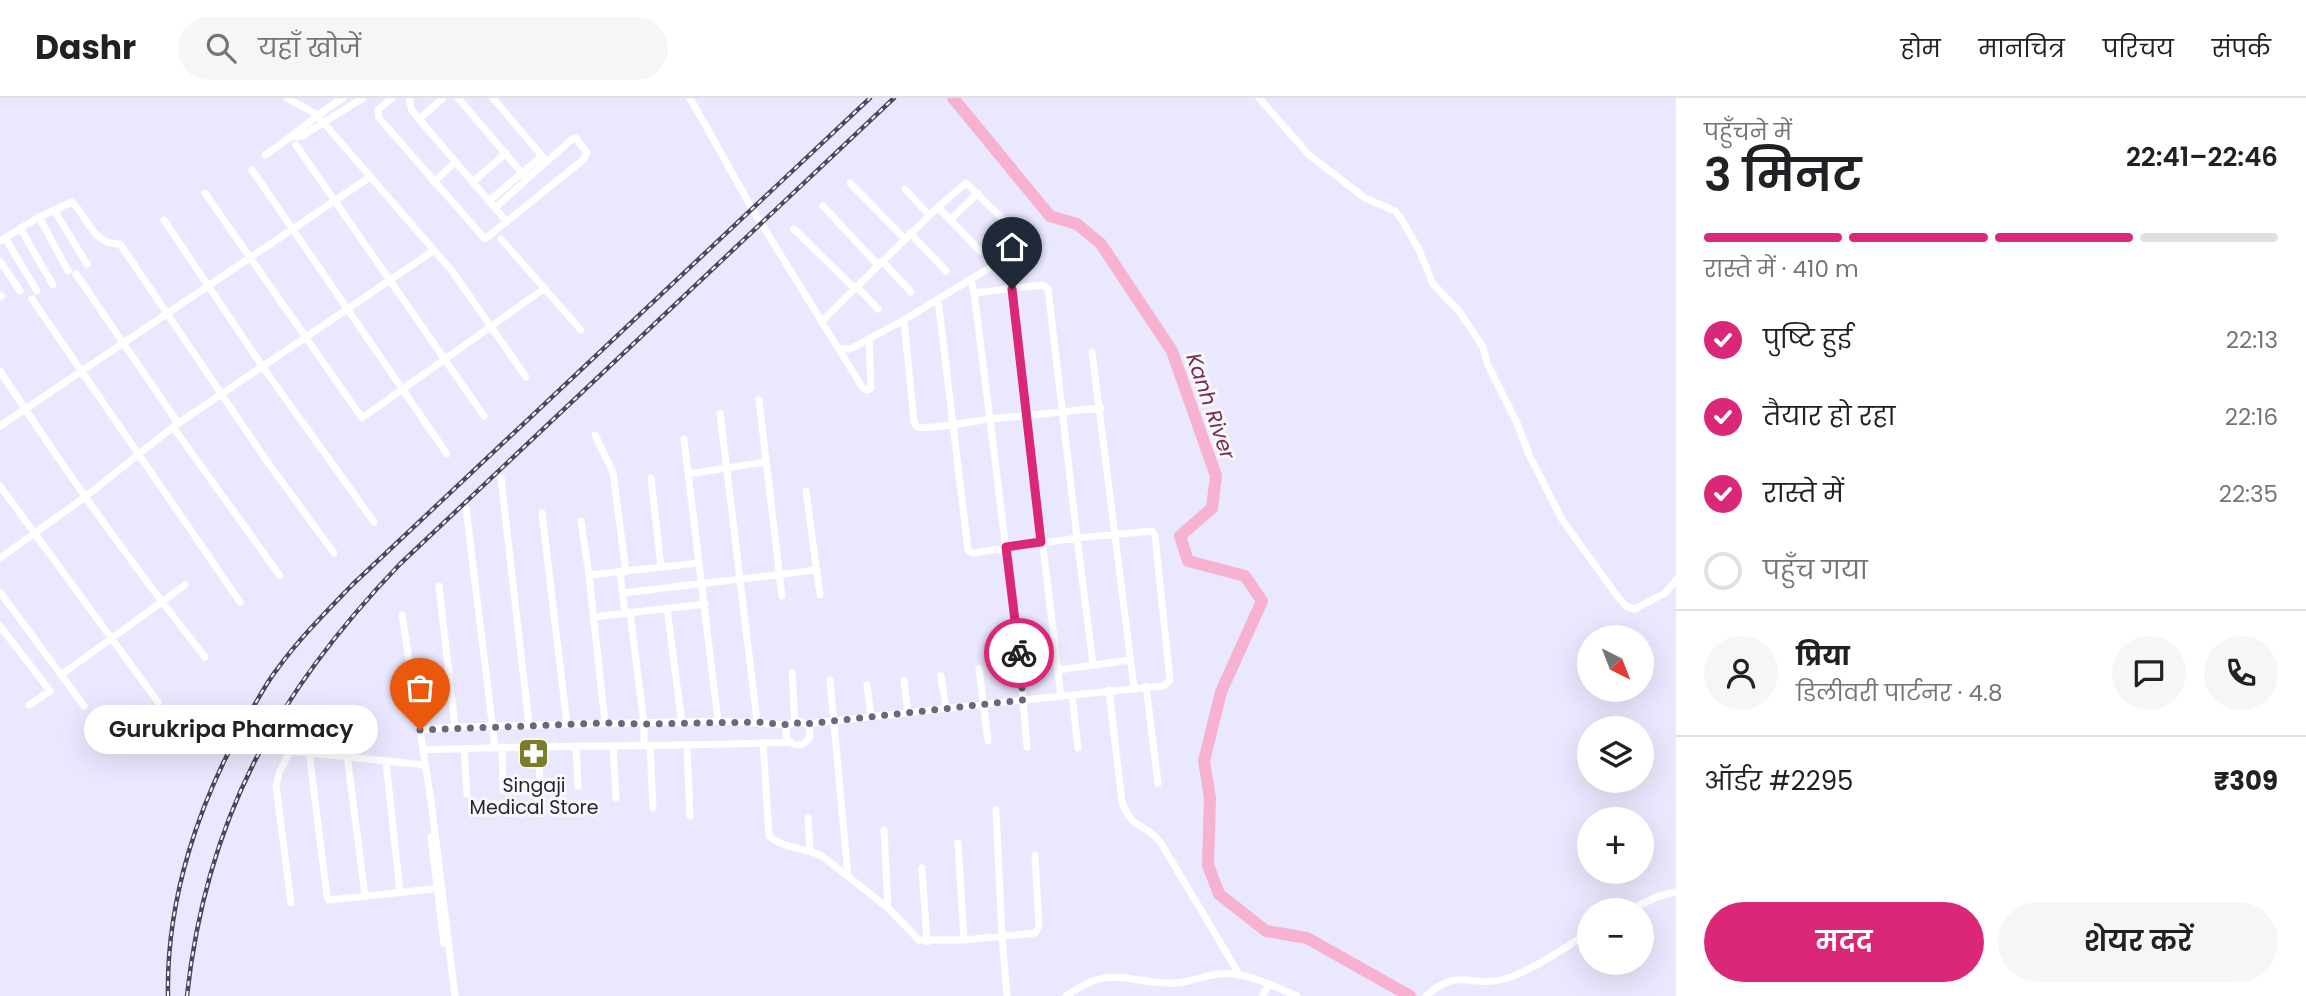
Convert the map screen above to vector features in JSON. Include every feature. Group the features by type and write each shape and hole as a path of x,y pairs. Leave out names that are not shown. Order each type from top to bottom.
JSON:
{"street":[{"path":"286,98 316,114 452,271 526,377"},
{"path":"293,137 297,129 316,114 343,98"},
{"path":"265,155 293,137 302,136 363,98"},
{"path":"392,98 378,110 379,118 482,237 489,238 583,160 587,153 576,138 573,139 544,159 492,204"},
{"path":"409,98 409,105 419,119 507,222"},
{"path":"419,119 443,98"},
{"path":"459,98 525,176"},
{"path":"493,98 544,159"},
{"path":"690,98 753,210 862,387 867,390 871,388 869,339"},
{"path":"1259,98 1309,155 1365,198 1395,211 1402,220 1419,250 1433,284 1459,311 1483,347 1487,363 1518,425 1529,455 1563,521 1618,597 1627,607 1635,609 1665,593 1676,580"},
{"path":"296,145 484,416"},
{"path":"473,182 506,153"},
{"path":"434,182 456,162"},
{"path":"252,170 447,454"},
{"path":"0,426 370,177"},
{"path":"850,183 946,271"},
{"path":"821,322 965,183 1014,230"},
{"path":"905,190 929,215"},
{"path":"205,193 362,418 545,288"},
{"path":"950,220 978,193"},
{"path":"37,291 3,240 39,217 72,202 99,239 108,244 120,244 221,394 334,553"},
{"path":"822,206 911,292"},
{"path":"938,207 980,251"},
{"path":"54,210 87,264"},
{"path":"39,217 72,273 123,343 280,576"},
{"path":"164,220 262,366 374,522"},
{"path":"20,228 53,285"},
{"path":"794,229 878,309"},
{"path":"501,239 581,330"},
{"path":"0,558 85,497 176,425 433,251"},
{"path":"838,348 850,349 869,339 1013,254"},
{"path":"0,261 20,291"},
{"path":"971,279 1006,547 1027,747"},
{"path":"974,293 1042,285 1048,288 1093,664"},
{"path":"1012,289 1061,696"},
{"path":"32,299 240,603"},
{"path":"420,730 718,721 806,724 1133,687 1163,686 1170,680 1170,676 1154,533 1149,530 1115,533 973,553 966,547 938,299"},
{"path":"904,320 914,422 917,426 922,428 1101,408"},
{"path":"1093,352 1133,687"},
{"path":"0,371 85,497 161,602 205,657"},
{"path":"759,400 782,596"},
{"path":"720,413 757,722"},
{"path":"596,435 613,472 623,593 647,745 653,808"},
{"path":"684,439 718,721"},
{"path":"688,474 766,462"},
{"path":"501,478 529,726"},
{"path":"652,478 661,567"},
{"path":"0,486 159,702"},
{"path":"806,491 820,595"},
{"path":"466,508 503,790"},
{"path":"542,513 567,724"},
{"path":"581,522 605,723"},
{"path":"589,575 699,563"},
{"path":"623,593 817,570"},
{"path":"61,675 185,585"},
{"path":"439,586 455,727"},
{"path":"0,592 84,706"},
{"path":"594,617 705,604"},
{"path":"667,608 682,724"},
{"path":"402,615 431,801 453,996"},
{"path":"0,626 50,691 29,705"},
{"path":"0,644 10,638"},
{"path":"1058,670 1130,660"},
{"path":"979,669 989,741"},
{"path":"791,742 787,734 793,723 792,672"},
{"path":"941,676 946,709"},
{"path":"830,680 848,876"},
{"path":"904,681 908,713"},
{"path":"867,685 871,717"},
{"path":"1146,686 1158,783"},
{"path":"1109,690 1122,802 1126,814 1130,820 1154,834 1161,843 1239,974"},
{"path":"1072,695 1078,748"},
{"path":"423,750 791,742 798,745 806,742 810,731 806,724"},
{"path":"762,743 769,836 780,842 810,850 848,876 888,908 922,942 1035,933 1039,927 1035,855"},
{"path":"274,745 290,751 425,765"},
{"path":"538,746 540,787"},
{"path":"576,746 578,786"},
{"path":"614,746 616,798"},
{"path":"687,746 690,816"},
{"path":"464,749 467,794"},
{"path":"290,751 276,786 291,903"},
{"path":"309,751 327,897 333,901 439,888"},
{"path":"347,755 365,896"},
{"path":"386,762 400,892"},
{"path":"996,810 1007,996"},
{"path":"808,818 810,850"},
{"path":"884,830 888,908"},
{"path":"958,844 964,940"},
{"path":"922,868 927,942"},
{"path":"1654,898 1676,892"},
{"path":"1426,996 1449,980 1496,981 1511,977 1577,940"},
{"path":"1066,996 1089,981 1111,976 1166,984 1222,973 1239,974 1297,996"},
{"path":"1262,996 1269,985"},
{"path":"1077,989 1083,996"}],"waterway":[{"name":"Kanh River","path":"953,98 1050,216 1077,224 1101,244 1172,351 1216,476 1212,508 1180,536 1188,561 1245,576 1262,601 1221,692 1204,761 1210,798 1208,865 1219,894 1266,931 1307,938 1410,996"}],"railway":[{"path":"168,996 169,960 179,887 200,817 230,750 266,686 286,657 352,585 870,98"},
{"path":"187,996 197,932 211,871 231,815 255,761 284,710 318,660 400,564 894,98"}],"way so far":[{"path":"420,730 718,721 790,725 795,722 834,722 1023,700 1019,653"}],"place":[{"name":"Gurukripa Pharmacy","path":"420,730"},
{"name":"Singaji Medical Store","path":"534,754"}],"route":[{"path":"1012,289 1041,542 1006,547 1019,653"}]}
